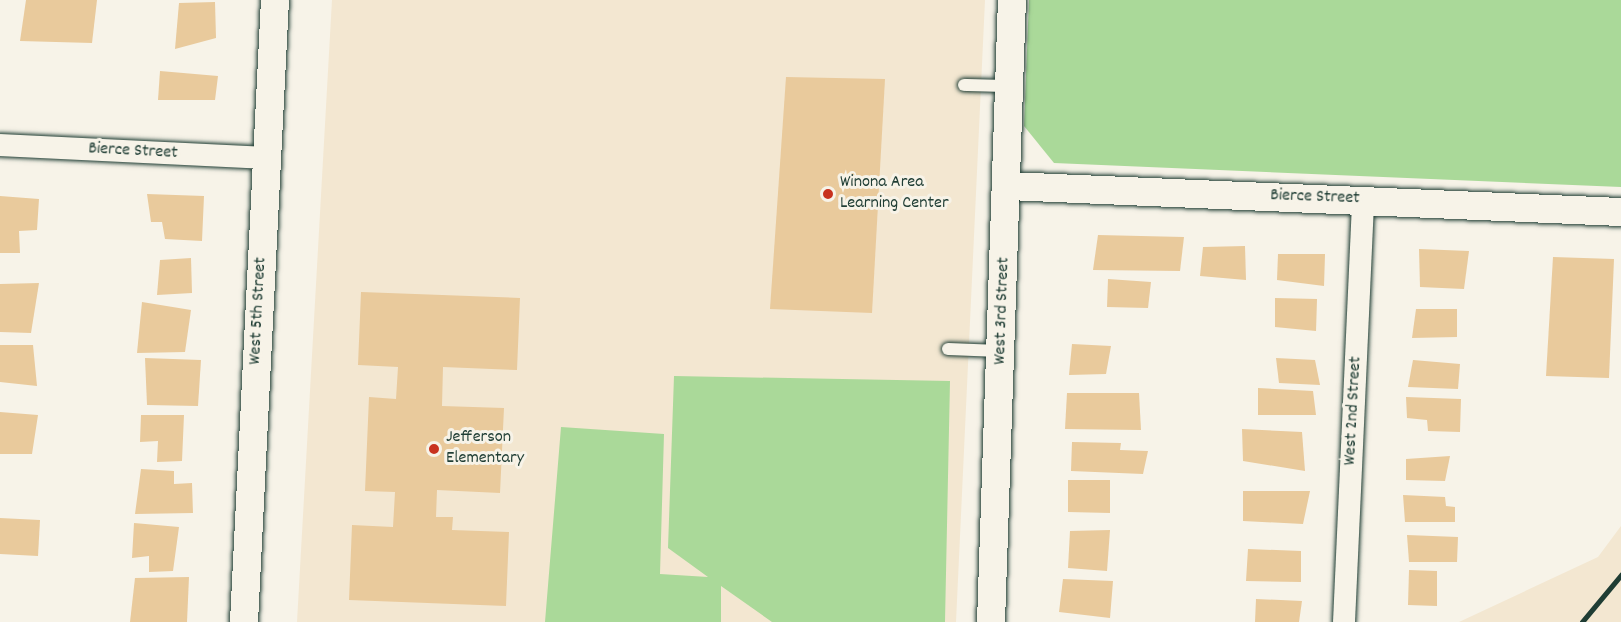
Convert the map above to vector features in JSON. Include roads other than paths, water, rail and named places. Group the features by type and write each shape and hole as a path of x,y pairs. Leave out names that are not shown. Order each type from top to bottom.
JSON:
{"street":[{"name":"West 5th Street","path":"244,622 275,0"},
{"name":"West 3rd Street","path":"991,622 1008,186 1012,0"},
{"name":"Bierce Street","path":"0,145 267,158"},
{"name":"Bierce Street","path":"1008,186 1621,212"},
{"name":"West 2nd Street","path":"1344,622 1363,200"}],"lane":[{"path":"964,85 1010,86"},
{"path":"948,349 1001,351"}],"railway":[{"path":"1582,622 1621,575"}],"place":[{"name":"Winona Area Learning Center","path":"828,194"},
{"name":"Jefferson Elementary","path":"434,449"}]}
